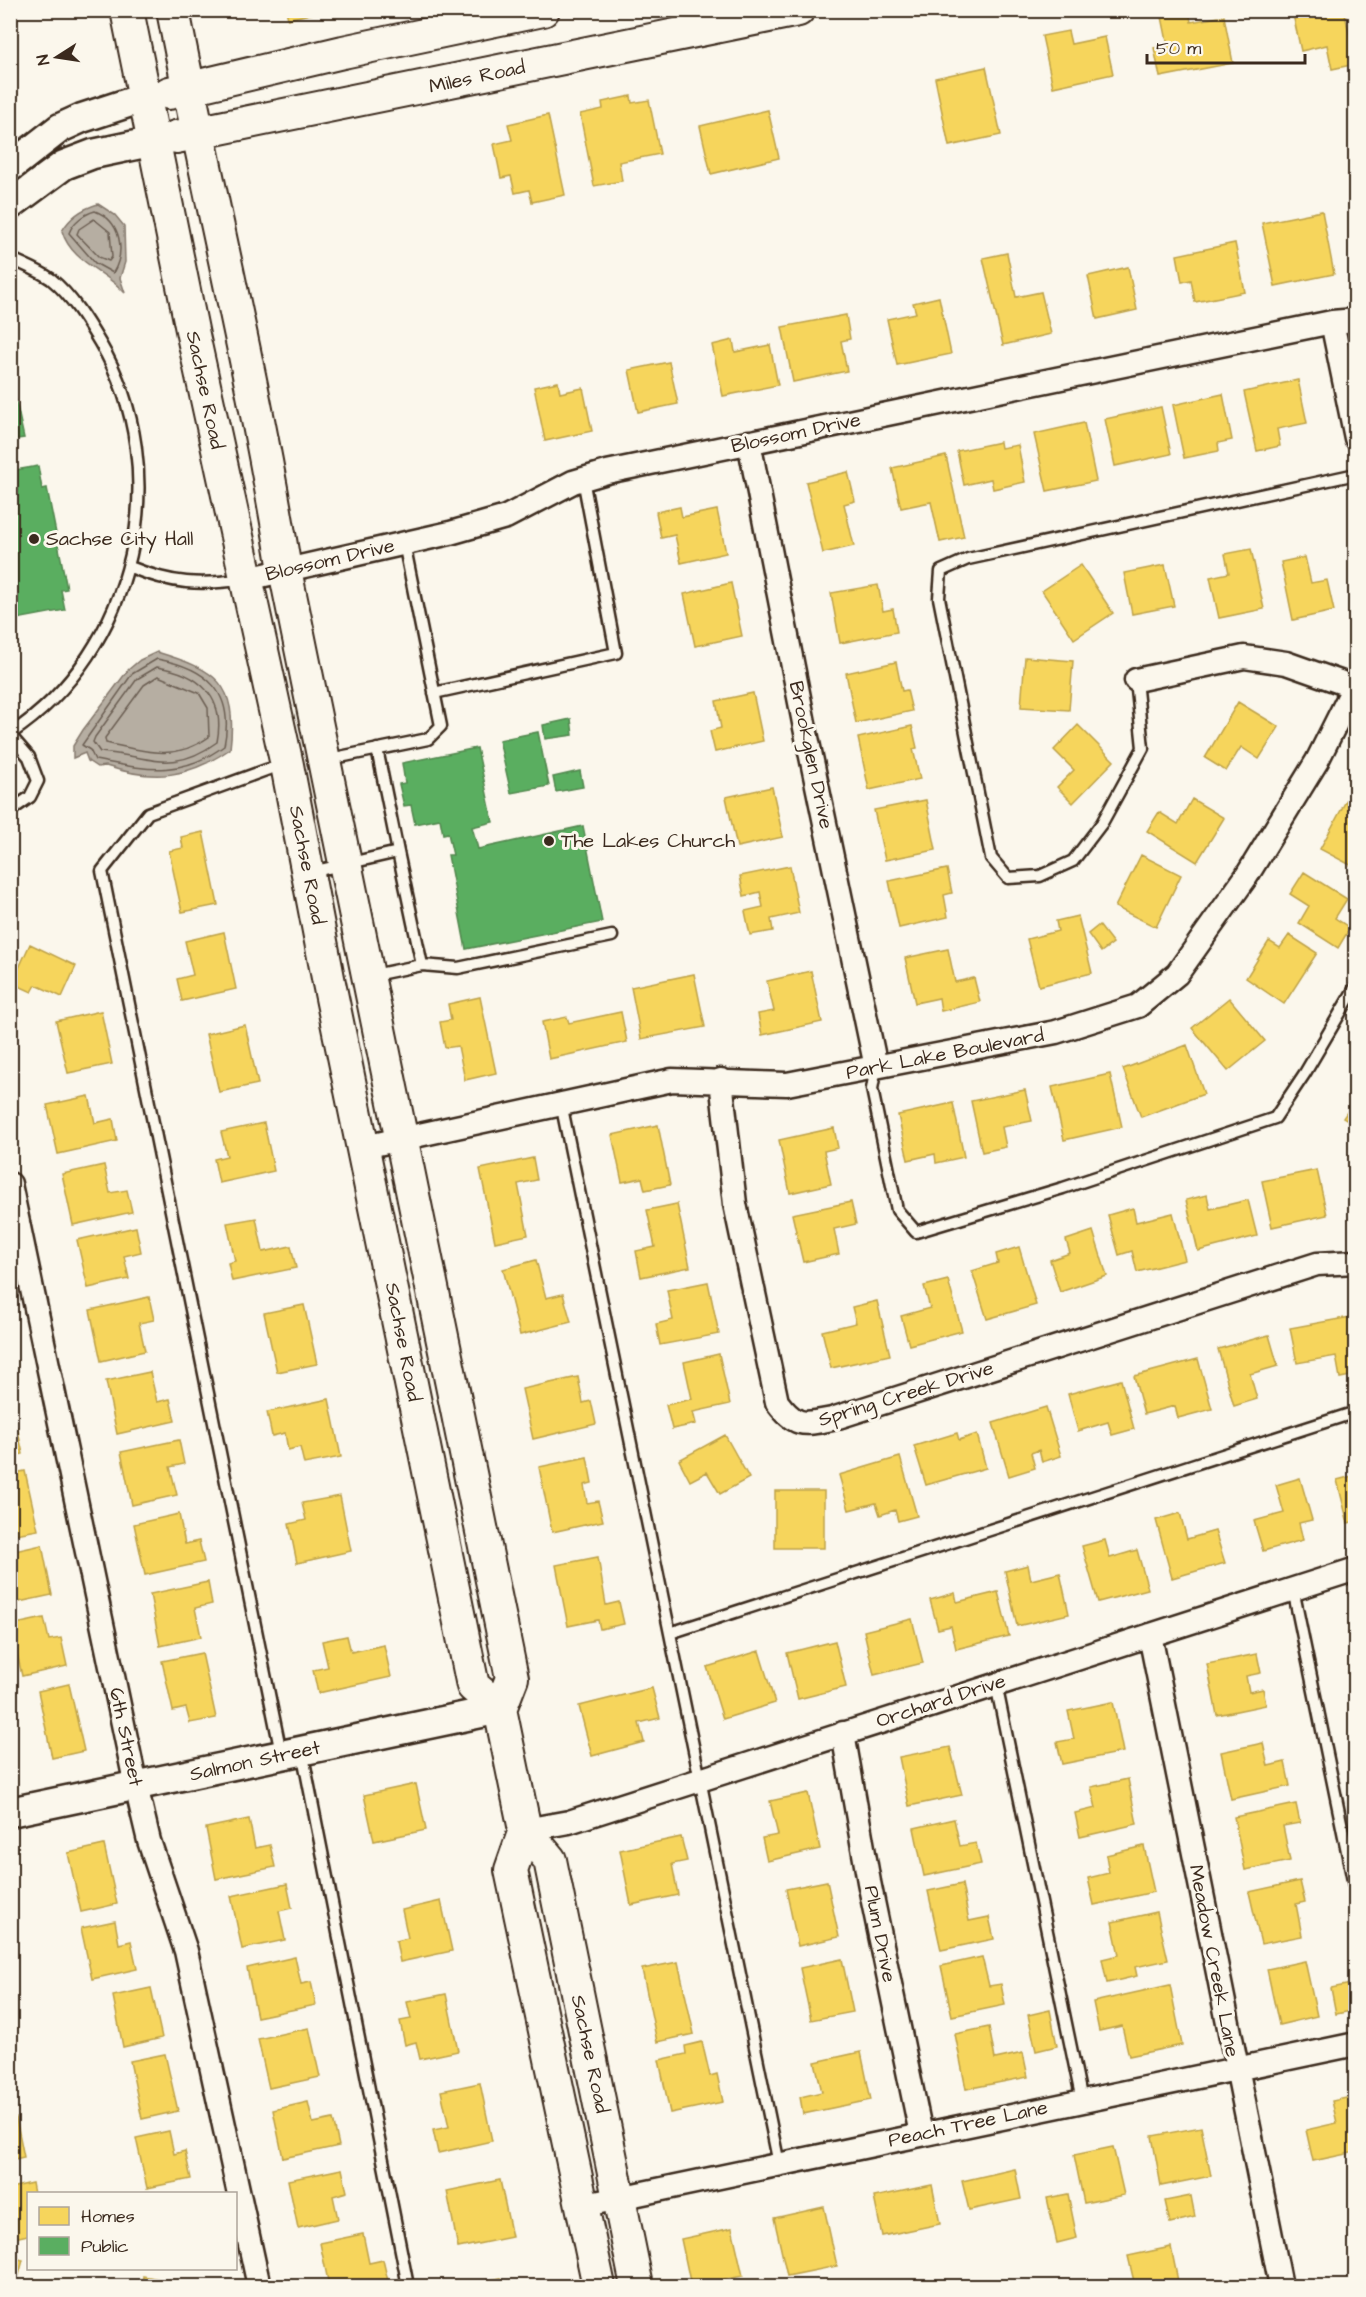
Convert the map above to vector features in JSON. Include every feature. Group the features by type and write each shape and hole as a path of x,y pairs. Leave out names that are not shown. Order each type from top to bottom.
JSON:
{"main road":[{"name":"Sachse Road","path":"127,10 193,335 287,765 473,1686 500,1709"},
{"name":"Sachse Road","path":"173,10 196,134 268,467 285,570 512,1678 500,1709 525,1830 550,1860 637,2286"},
{"path":"146,97 543,10"},
{"name":"Miles Road","path":"155,141 798,10"},
{"name":"Sachse Road","path":"525,1830 511,1870 598,2286"}],"street":[{"path":"10,167 60,128 82,118 146,97"},
{"path":"10,205 64,165 93,154 155,141"},
{"name":"Blossom Drive","path":"247,579 506,517 583,479 749,442 1332,322 1356,320"},
{"path":"1332,322 1356,438"},
{"name":"Brookglen Drive","path":"749,442 804,723 876,1067"},
{"path":"1136,680 1244,657 1286,663 1355,685"},
{"name":"Park Lake Boulevard","path":"364,1147 672,1080 787,1084 1056,1032 1138,1006 1177,974 1246,877 1317,761 1355,685"},
{"name":"Spring Creek Drive","path":"721,1080 735,1204 777,1402 790,1418 804,1425 832,1419 1317,1264 1356,1262"},
{"name":"6th Street","path":"10,1184 136,1786 149,1841 186,1951 258,2286"},
{"name":"Orchard Drive","path":"525,1830 569,1822 1356,1569"},
{"name":"Meadow Creek Lane","path":"1150,1635 1281,2286"},
{"name":"Salmon Street","path":"10,1812 500,1709"},
{"name":"Plum Drive","path":"843,1733 869,1882 921,2134"},
{"name":"Peach Tree Lane","path":"581,2206 1356,2044"}],"lane":[{"path":"10,258 52,280 83,313 109,358 130,412 139,463 138,524 130,567 97,643 65,686 10,734 29,757 38,781 30,797 10,811"},
{"path":"1136,680 1143,748 1102,823 1073,861 1040,876 1008,878 991,858 939,598 941,571 968,559 1356,474"},
{"path":"434,693 616,652 583,479"},
{"path":"325,760 428,739 441,726 404,543"},
{"path":"130,567 174,582 215,584 247,579"},
{"path":"377,749 422,965"},
{"path":"287,765 266,770 148,813 102,871 408,2286"},
{"path":"309,872 398,852"},
{"path":"369,976 422,965 458,968 612,936"},
{"path":"876,1067 872,1089 897,1210 916,1232 1074,1184 1275,1118 1305,1073 1356,986"},
{"path":"561,1103 779,2164"},
{"path":"670,1633 1356,1412"},
{"path":"1293,1589 1356,1895"},
{"path":"996,1684 1082,2101"}],"water":[{"path":"98,204 115,215 124,226 125,262 120,278 125,293 73,251 62,231 77,214"},
{"path":"157,652 194,665 219,682 230,708 232,726 230,749 200,766 171,774 156,775 123,771 106,766 97,767 88,761 85,753 73,758 73,746 83,730 128,670 140,660"}],"building: Homes":[{"path":"286,10 319,10 319,12 288,19"},
{"path":"1189,10 1191,22 1224,16 1233,63 1160,77 1154,48 1168,46 1161,12"},
{"path":"1292,10 1344,10 1356,64 1332,69 1327,45 1301,51"},
{"path":"1068,31 1071,44 1105,37 1113,74 1053,87 1042,36"},
{"path":"986,67 1001,135 949,146 935,78"},
{"path":"631,96 632,103 649,100 660,154 619,162 622,181 594,186 580,114 603,109 602,102"},
{"path":"768,110 779,158 711,174 700,126"},
{"path":"548,115 565,195 532,202 529,190 515,193 511,176 501,178 494,144 512,140 508,124"},
{"path":"1322,211 1334,274 1275,286 1262,223"},
{"path":"1235,243 1245,292 1195,302 1191,280 1182,282 1177,255"},
{"path":"1007,253 1016,297 1041,292 1051,334 1003,345 983,258"},
{"path":"1128,267 1137,310 1097,319 1088,276"},
{"path":"939,297 951,354 897,365 887,319 916,313 913,303"},
{"path":"846,315 850,339 841,341 847,371 793,382 782,327"},
{"path":"733,340 735,352 770,345 778,385 723,396 712,345"},
{"path":"669,362 678,404 638,412 629,370"},
{"path":"1298,380 1307,423 1277,429 1280,446 1257,451 1244,392"},
{"path":"558,382 560,393 583,388 592,431 545,441 534,387"},
{"path":"1223,394 1232,440 1218,443 1219,451 1184,458 1173,405"},
{"path":"1161,407 1171,454 1115,466 1105,419"},
{"path":"1084,423 1096,481 1047,491 1034,434"},
{"path":"1000,442 1001,448 1018,445 1025,482 993,489 991,479 964,485 957,451"},
{"path":"946,456 964,537 940,542 931,502 901,508 892,468"},
{"path":"848,472 855,501 844,504 854,546 823,553 806,482"},
{"path":"680,507 682,517 717,510 726,553 681,563 675,535 661,538 656,512"},
{"path":"1251,549 1264,609 1219,618 1210,577 1229,573 1225,554"},
{"path":"1305,557 1311,583 1327,580 1334,611 1293,620 1281,562"},
{"path":"1081,565 1113,613 1074,639 1042,591"},
{"path":"1165,565 1174,606 1132,614 1124,573"},
{"path":"731,583 742,636 695,646 684,594"},
{"path":"878,585 883,611 893,609 897,632 840,643 831,593"},
{"path":"1025,657 1073,661 1069,710 1021,707"},
{"path":"896,662 902,691 907,690 912,711 856,723 846,673"},
{"path":"753,693 763,741 715,752 710,731 721,728 716,701"},
{"path":"1238,702 1279,727 1259,759 1241,747 1226,771 1205,758"},
{"path":"1078,725 1114,761 1073,803 1057,787 1074,770 1054,750"},
{"path":"912,726 917,748 913,749 920,779 869,790 858,738"},
{"path":"772,787 783,837 737,847 726,797"},
{"path":"1192,799 1224,818 1197,862 1147,831 1159,812 1178,824"},
{"path":"1347,799 1356,803 1356,868 1320,849"},
{"path":"926,800 936,850 885,860 874,810"},
{"path":"203,832 218,905 182,912 169,851 183,848 181,837"},
{"path":"1141,855 1181,875 1156,927 1115,907"},
{"path":"790,866 799,913 771,919 773,931 750,935 745,911 763,907 760,892 744,896 740,876"},
{"path":"947,869 952,893 944,895 948,917 899,928 889,881"},
{"path":"1304,872 1347,899 1335,918 1350,928 1338,948 1299,923 1309,906 1290,894"},
{"path":"1078,916 1092,973 1039,986 1027,939 1058,931 1056,921"},
{"path":"1099,925 1113,943 1101,952 1088,934"},
{"path":"224,932 236,989 182,1001 177,979 193,975 185,941"},
{"path":"1289,935 1317,953 1284,1004 1246,978 1269,941 1280,948"},
{"path":"30,944 76,966 62,997 36,985 32,992 12,983"},
{"path":"948,949 955,982 974,978 980,1002 941,1011 939,998 915,1003 905,958"},
{"path":"811,971 822,1022 762,1035 758,1014 774,1011 767,981"},
{"path":"694,974 705,1027 641,1039 631,987"},
{"path":"480,997 496,1073 465,1080 458,1046 445,1048 440,1022 451,1020 448,1004"},
{"path":"1229,998 1265,1041 1228,1071 1192,1028"},
{"path":"101,1011 112,1064 68,1073 56,1021"},
{"path":"621,1012 627,1042 549,1059 542,1022 567,1017 569,1023"},
{"path":"245,1025 258,1084 219,1092 206,1034"},
{"path":"1187,1045 1204,1094 1141,1117 1123,1069"},
{"path":"1110,1074 1122,1127 1064,1140 1052,1087"},
{"path":"1025,1090 1032,1121 1002,1127 1006,1147 982,1152 971,1101"},
{"path":"89,1096 95,1123 113,1119 117,1141 58,1154 47,1105"},
{"path":"1356,1099 1356,1126 1343,1118"},
{"path":"953,1103 964,1157 936,1163 935,1154 908,1160 898,1115"},
{"path":"264,1123 274,1171 219,1183 214,1159 227,1156 221,1132"},
{"path":"658,1125 670,1185 645,1190 642,1178 622,1182 612,1135"},
{"path":"834,1128 838,1148 824,1151 831,1184 790,1193 779,1140"},
{"path":"533,1158 537,1180 518,1184 528,1235 495,1242 480,1169"},
{"path":"104,1165 110,1193 127,1190 132,1212 73,1225 62,1174"},
{"path":"1317,1170 1327,1215 1272,1227 1262,1181"},
{"path":"1207,1195 1210,1209 1248,1200 1257,1236 1198,1251 1186,1200"},
{"path":"851,1202 856,1224 834,1229 839,1254 803,1262 792,1214"},
{"path":"677,1204 690,1267 641,1277 636,1251 655,1247 647,1210"},
{"path":"1133,1208 1136,1222 1173,1213 1185,1260 1137,1272 1132,1251 1119,1255 1108,1215"},
{"path":"256,1218 263,1252 291,1246 296,1268 232,1281 228,1263 235,1261 227,1223"},
{"path":"136,1227 141,1252 124,1256 129,1279 88,1288 77,1240"},
{"path":"1093,1231 1107,1276 1060,1292 1050,1260 1070,1253 1066,1240"},
{"path":"1019,1247 1036,1305 987,1319 972,1271 998,1263 996,1254"},
{"path":"536,1260 546,1298 563,1294 571,1322 520,1335 503,1269"},
{"path":"948,1280 962,1331 909,1345 901,1316 930,1308 924,1286"},
{"path":"708,1282 719,1334 660,1345 656,1324 673,1320 667,1290"},
{"path":"149,1297 154,1320 139,1323 145,1351 101,1361 90,1310"},
{"path":"877,1301 890,1355 831,1368 822,1331 856,1323 852,1307"},
{"path":"304,1305 317,1364 277,1372 264,1313"},
{"path":"1356,1316 1356,1375 1340,1378 1336,1356 1297,1363 1290,1328"},
{"path":"1269,1335 1278,1366 1250,1374 1257,1399 1234,1406 1218,1349"},
{"path":"719,1354 730,1404 693,1412 696,1424 672,1429 666,1405 692,1399 684,1362"},
{"path":"1198,1359 1212,1409 1178,1418 1175,1406 1144,1414 1134,1376"},
{"path":"150,1372 157,1402 170,1399 175,1421 117,1434 106,1381"},
{"path":"578,1377 583,1403 591,1401 596,1424 533,1439 522,1389"},
{"path":"1121,1380 1134,1429 1112,1435 1108,1422 1078,1431 1068,1394"},
{"path":"329,1399 341,1457 304,1464 300,1447 288,1450 285,1433 272,1436 267,1412"},
{"path":"1046,1407 1061,1456 1042,1462 1039,1450 1031,1453 1035,1468 1009,1476 993,1423"},
{"path":"17,1427 23,1454 10,1457 10,1428"},
{"path":"957,1433 959,1440 977,1434 986,1468 926,1485 914,1446"},
{"path":"725,1435 749,1478 720,1494 707,1472 690,1481 679,1460"},
{"path":"179,1440 184,1464 170,1467 177,1495 132,1505 121,1452"},
{"path":"587,1457 592,1483 584,1485 587,1503 598,1501 603,1521 552,1532 539,1467"},
{"path":"900,1457 917,1516 898,1521 895,1510 880,1515 876,1503 849,1510 839,1475"},
{"path":"25,1471 38,1530 10,1535 10,1474"},
{"path":"1356,1475 1356,1521 1348,1523 1337,1480"},
{"path":"1300,1478 1312,1520 1299,1523 1303,1540 1263,1551 1254,1521 1284,1513 1276,1485"},
{"path":"775,1491 824,1491 824,1548 775,1548"},
{"path":"340,1496 351,1551 297,1563 289,1524 306,1520 302,1503"},
{"path":"1180,1513 1187,1539 1215,1531 1225,1563 1172,1578 1156,1520"},
{"path":"179,1514 185,1544 199,1541 204,1562 145,1575 134,1524"},
{"path":"1105,1540 1110,1558 1137,1550 1148,1589 1098,1602 1082,1546"},
{"path":"42,1545 52,1595 14,1603 10,1586 10,1552"},
{"path":"598,1557 606,1605 619,1602 624,1624 600,1629 598,1620 568,1626 556,1565"},
{"path":"1028,1565 1031,1580 1060,1573 1069,1614 1017,1626 1005,1571"},
{"path":"208,1582 212,1604 195,1608 201,1637 160,1646 150,1594"},
{"path":"998,1592 1009,1636 956,1649 951,1626 938,1629 930,1600 955,1593 957,1602"},
{"path":"44,1618 49,1640 61,1638 67,1666 22,1676 11,1625"},
{"path":"1356,1618 1356,1645 1350,1619"},
{"path":"912,1619 923,1663 874,1675 864,1631"},
{"path":"347,1636 351,1652 384,1645 391,1677 318,1693 313,1670 328,1667 322,1641"},
{"path":"835,1641 846,1687 798,1699 787,1653"},
{"path":"759,1651 775,1703 723,1719 707,1667"},
{"path":"202,1653 216,1718 190,1723 186,1708 173,1711 162,1661"},
{"path":"1257,1654 1261,1673 1246,1676 1249,1692 1263,1689 1266,1705 1217,1715 1207,1664"},
{"path":"69,1684 84,1751 52,1758 38,1691"},
{"path":"652,1688 660,1718 639,1723 644,1742 592,1756 579,1706"},
{"path":"1113,1702 1123,1752 1062,1764 1057,1742 1074,1739 1068,1711"},
{"path":"1263,1743 1268,1766 1285,1762 1290,1786 1231,1799 1221,1752"},
{"path":"950,1747 962,1795 909,1806 899,1757"},
{"path":"1128,1779 1137,1824 1080,1837 1075,1813 1096,1808 1091,1787"},
{"path":"416,1784 426,1830 374,1841 364,1795"},
{"path":"808,1793 820,1849 767,1861 762,1838 778,1835 770,1801"},
{"path":"1296,1804 1300,1823 1283,1826 1290,1861 1245,1870 1234,1817"},
{"path":"249,1819 255,1848 270,1845 275,1867 216,1879 206,1828"},
{"path":"954,1819 960,1846 976,1843 981,1864 924,1876 914,1828"},
{"path":"681,1837 687,1861 672,1864 678,1895 631,1905 620,1850"},
{"path":"104,1845 117,1904 81,1912 68,1853"},
{"path":"1144,1846 1154,1892 1094,1905 1088,1878 1109,1873 1106,1855"},
{"path":"827,1881 839,1937 798,1946 786,1889"},
{"path":"1300,1881 1305,1902 1296,1904 1302,1936 1261,1944 1249,1892"},
{"path":"287,1884 292,1908 279,1911 285,1940 242,1949 231,1896"},
{"path":"962,1884 969,1921 989,1917 994,1939 941,1950 928,1891"},
{"path":"441,1901 452,1951 400,1962 396,1941 408,1938 402,1910"},
{"path":"1157,1912 1168,1960 1135,1967 1137,1976 1107,1983 1102,1959 1119,1955 1112,1922"},
{"path":"115,1921 119,1944 131,1941 137,1969 92,1979 81,1928"},
{"path":"295,1957 301,1984 311,1982 316,2005 257,2017 247,1968"},
{"path":"982,1957 989,1986 1001,1984 1005,2005 952,2016 941,1966"},
{"path":"842,1959 853,2012 811,2020 800,1968"},
{"path":"1305,1961 1317,2016 1279,2025 1267,1969"},
{"path":"678,1962 694,2034 657,2042 642,1969"},
{"path":"1356,1983 1356,2010 1336,2014 1331,1988"},
{"path":"1170,1985 1182,2045 1129,2056 1122,2026 1099,2031 1093,2002"},
{"path":"151,1988 162,2038 123,2047 113,1996"},
{"path":"446,1994 458,2051 420,2059 416,2042 405,2045 400,2021 411,2019 407,2002"},
{"path":"1050,2010 1057,2046 1036,2051 1028,2015"},
{"path":"989,2027 995,2059 1023,2053 1028,2077 966,2089 955,2034"},
{"path":"309,2028 320,2077 269,2088 258,2039"},
{"path":"702,2042 710,2076 717,2074 723,2102 670,2113 659,2060 686,2054 685,2046"},
{"path":"861,2052 871,2100 803,2114 800,2097 822,2092 815,2062"},
{"path":"165,2054 178,2111 142,2119 130,2061"},
{"path":"480,2083 492,2141 438,2153 433,2130 449,2127 441,2091"},
{"path":"1356,2096 1356,2152 1313,2161 1306,2130 1337,2123 1332,2101"},
{"path":"308,2102 313,2123 333,2119 339,2146 283,2158 273,2110"},
{"path":"16,2118 24,2157 10,2160 10,2120"},
{"path":"1201,2127 1211,2176 1161,2186 1152,2136"},
{"path":"169,2131 174,2154 185,2151 191,2179 147,2188 136,2138"},
{"path":"1113,2147 1124,2195 1084,2203 1074,2155"},
{"path":"342,2169 347,2192 333,2196 338,2219 298,2228 288,2180"},
{"path":"1015,2169 1021,2199 969,2210 962,2181"},
{"path":"500,2180 512,2237 458,2248 447,2191"},
{"path":"32,2183 34,2192 27,2192 27,2235 10,2239 10,2188"},
{"path":"932,2185 940,2224 882,2236 874,2197"},
{"path":"1068,2194 1077,2238 1057,2243 1047,2198"},
{"path":"1191,2196 1195,2217 1170,2223 1165,2201"},
{"path":"824,2207 837,2266 787,2276 774,2218"},
{"path":"732,2228 743,2276 691,2286 681,2239"},
{"path":"363,2234 369,2263 383,2260 388,2281 364,2286 329,2286 320,2243"},
{"path":"1171,2247 1179,2286 1135,2286 1128,2256"},
{"path":"10,2257 23,2260 16,2286 10,2286"},
{"path":"143,2276 199,2286 142,2286"},
{"path":"501,2278 503,2286 466,2285"}],"building: Public":[{"path":"10,373 24,438 10,440"},
{"name":"Sachse City Hall","path":"38,466 42,489 47,488 67,589 61,590 65,610 11,620 14,636 10,641 10,471"},
{"path":"571,719 573,735 545,739 543,725"},
{"path":"538,732 549,786 511,793 499,740"},
{"name":"The Lakes Church","path":"477,748 493,822 472,827 478,849 583,826 602,922 466,949 448,855 453,855 448,833 443,834 440,819 415,824 411,805 404,806 399,784 405,783 402,763"},
{"path":"580,771 583,787 556,792 553,777"}],"place":[{"name":"Sachse City Hall","path":"34,539"},
{"name":"The Lakes Church","path":"549,841"}]}
